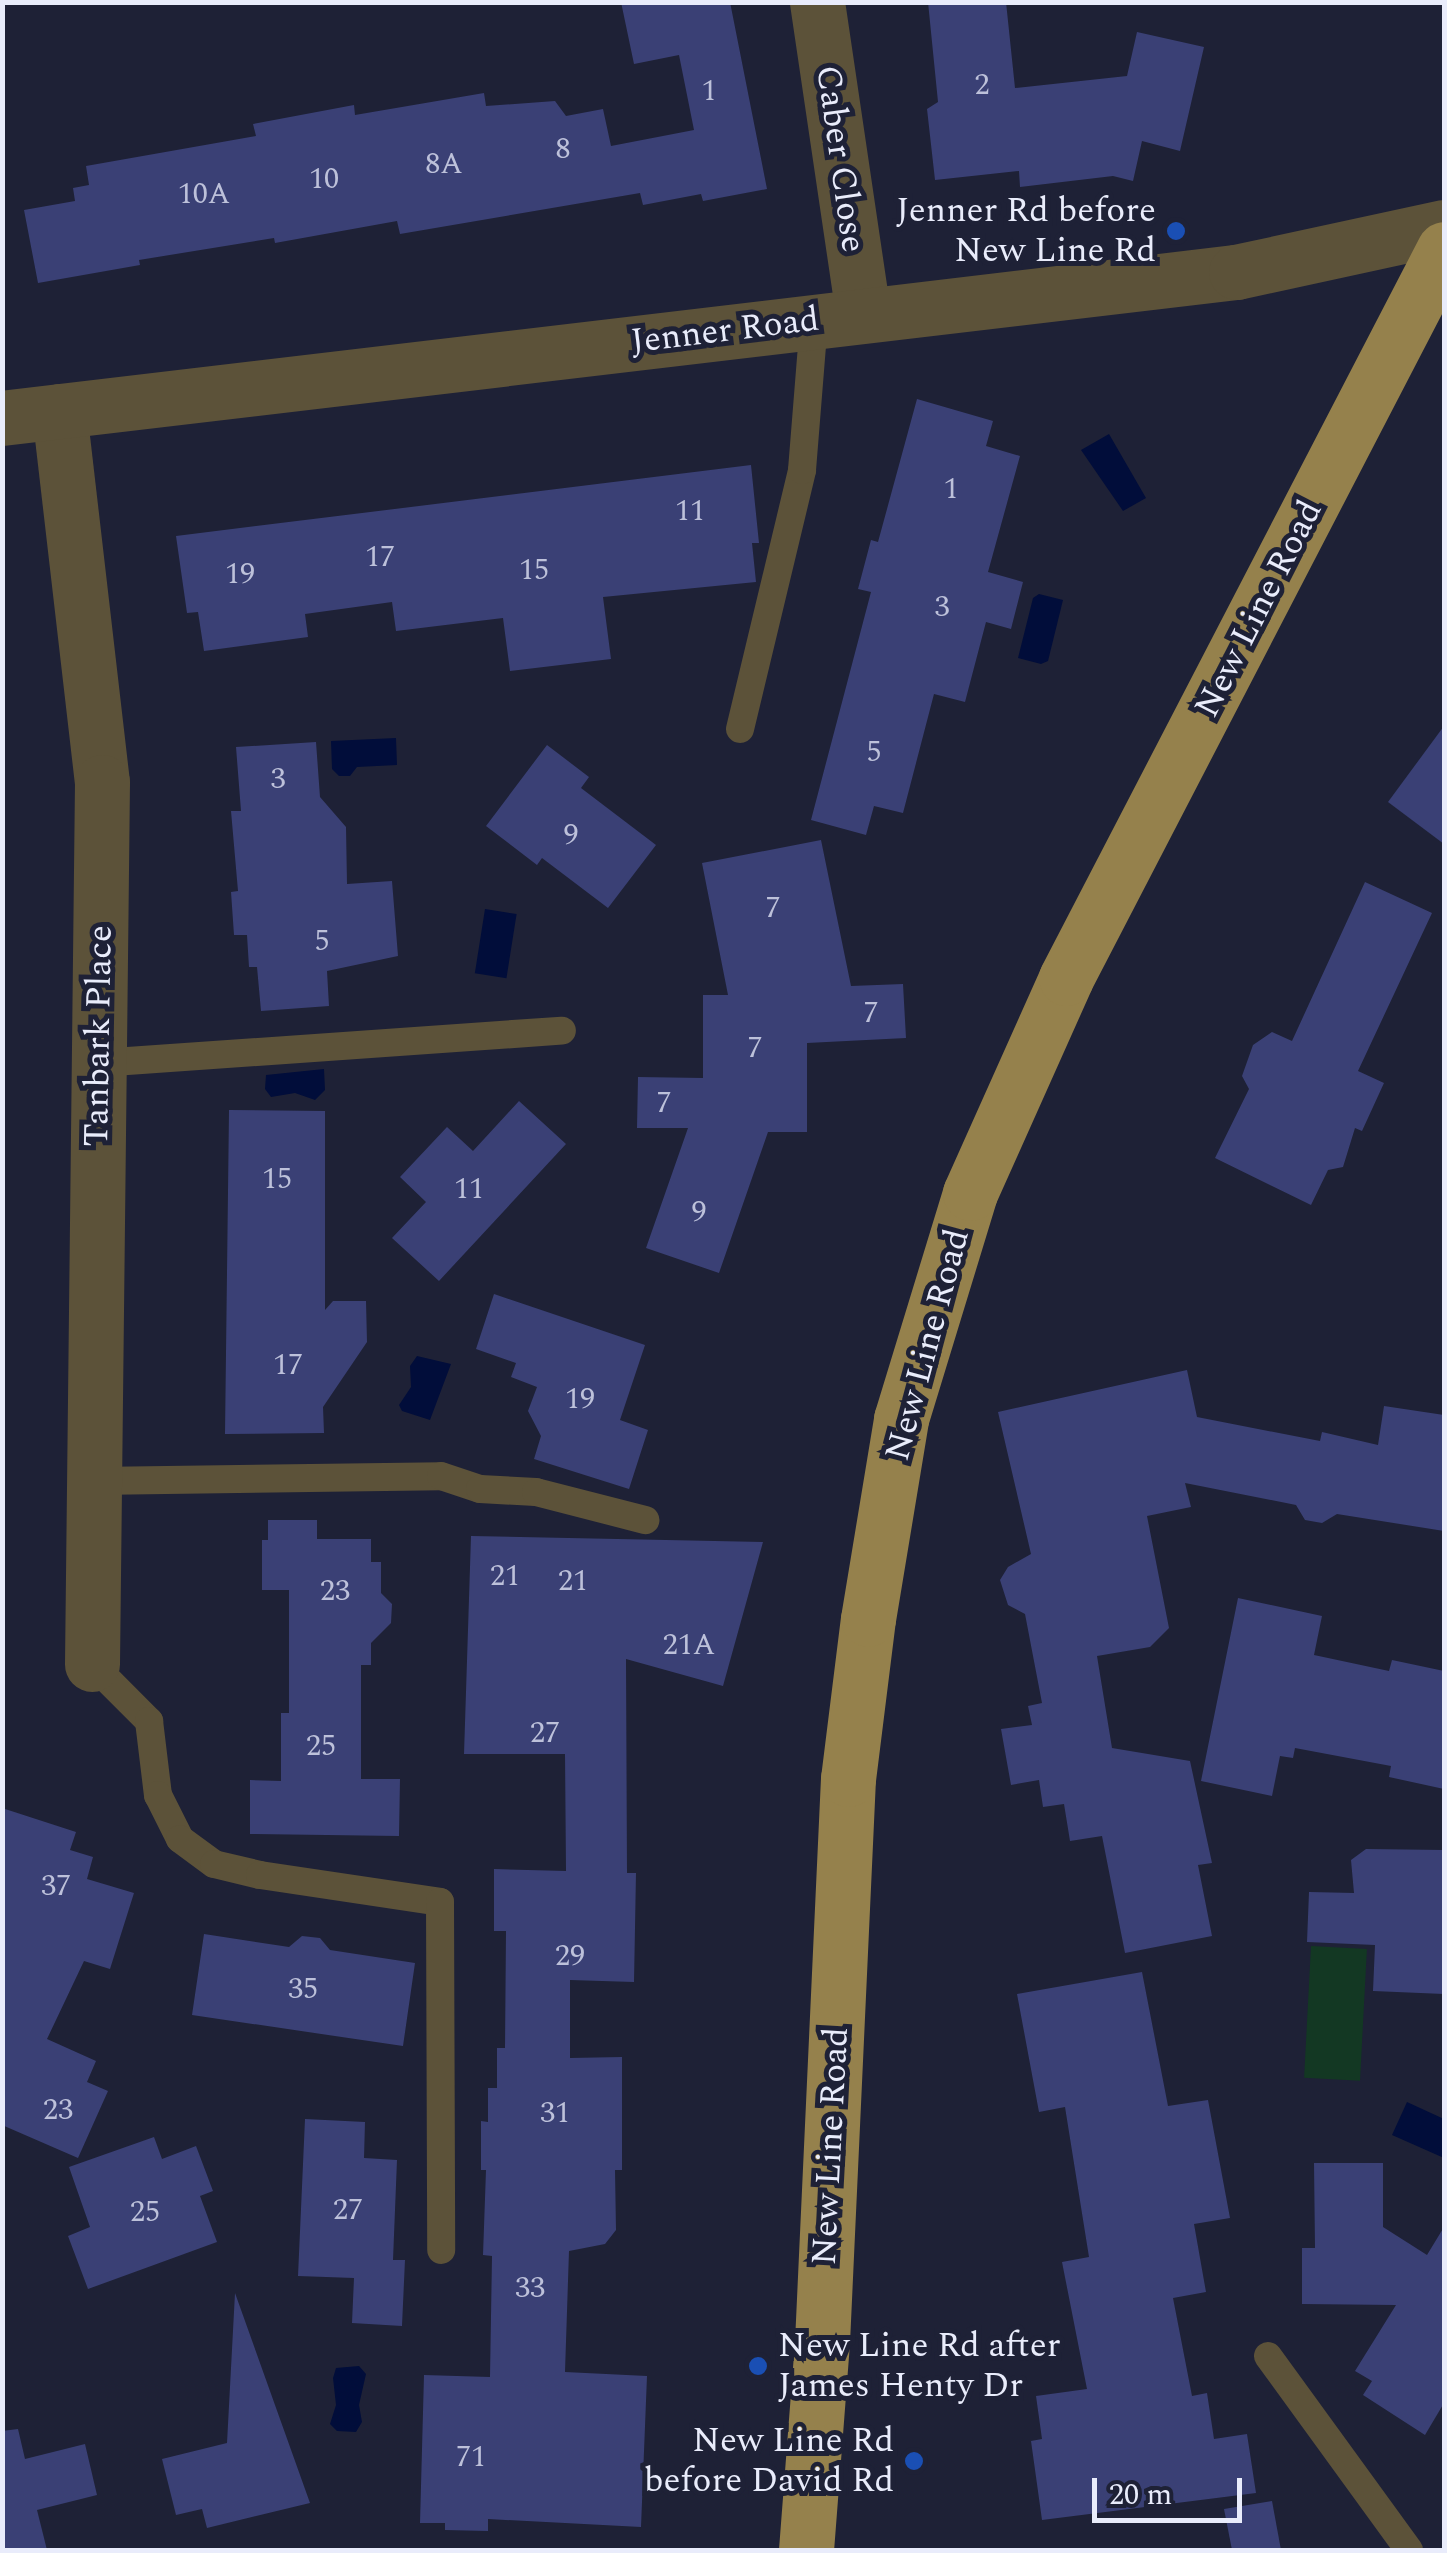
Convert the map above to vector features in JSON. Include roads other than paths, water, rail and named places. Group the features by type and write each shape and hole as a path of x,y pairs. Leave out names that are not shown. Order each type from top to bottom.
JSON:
{"main road":[{"name":"New Line Road","path":"806,2550 822,2342 848,1779 868,1619 901,1420 970,1193 1066,978 1444,249"}],"street":[{"name":"Caber Close","path":"817,2 838,318"},
{"name":"Jenner Road","path":"2,418 1236,272 1444,227"},
{"name":"Tanbark Place","path":"59,411 102,782 92,1664"}],"lane":[{"path":"740,729 838,318"},
{"path":"98,1062 562,1031"},
{"path":"94,1481 441,1476 480,1489 536,1492 646,1520"},
{"path":"92,1664 149,1721 158,1796 180,1839 214,1864 260,1875 440,1902 441,2250"},
{"path":"1268,2356 1409,2550"}],"place":[{"name":"Jenner Rd before New Line Rd","path":"1176,231"},
{"name":"New Line Rd after James Henty Dr","path":"758,2366"},
{"name":"New Line Rd before David Rd","path":"914,2461"}]}
